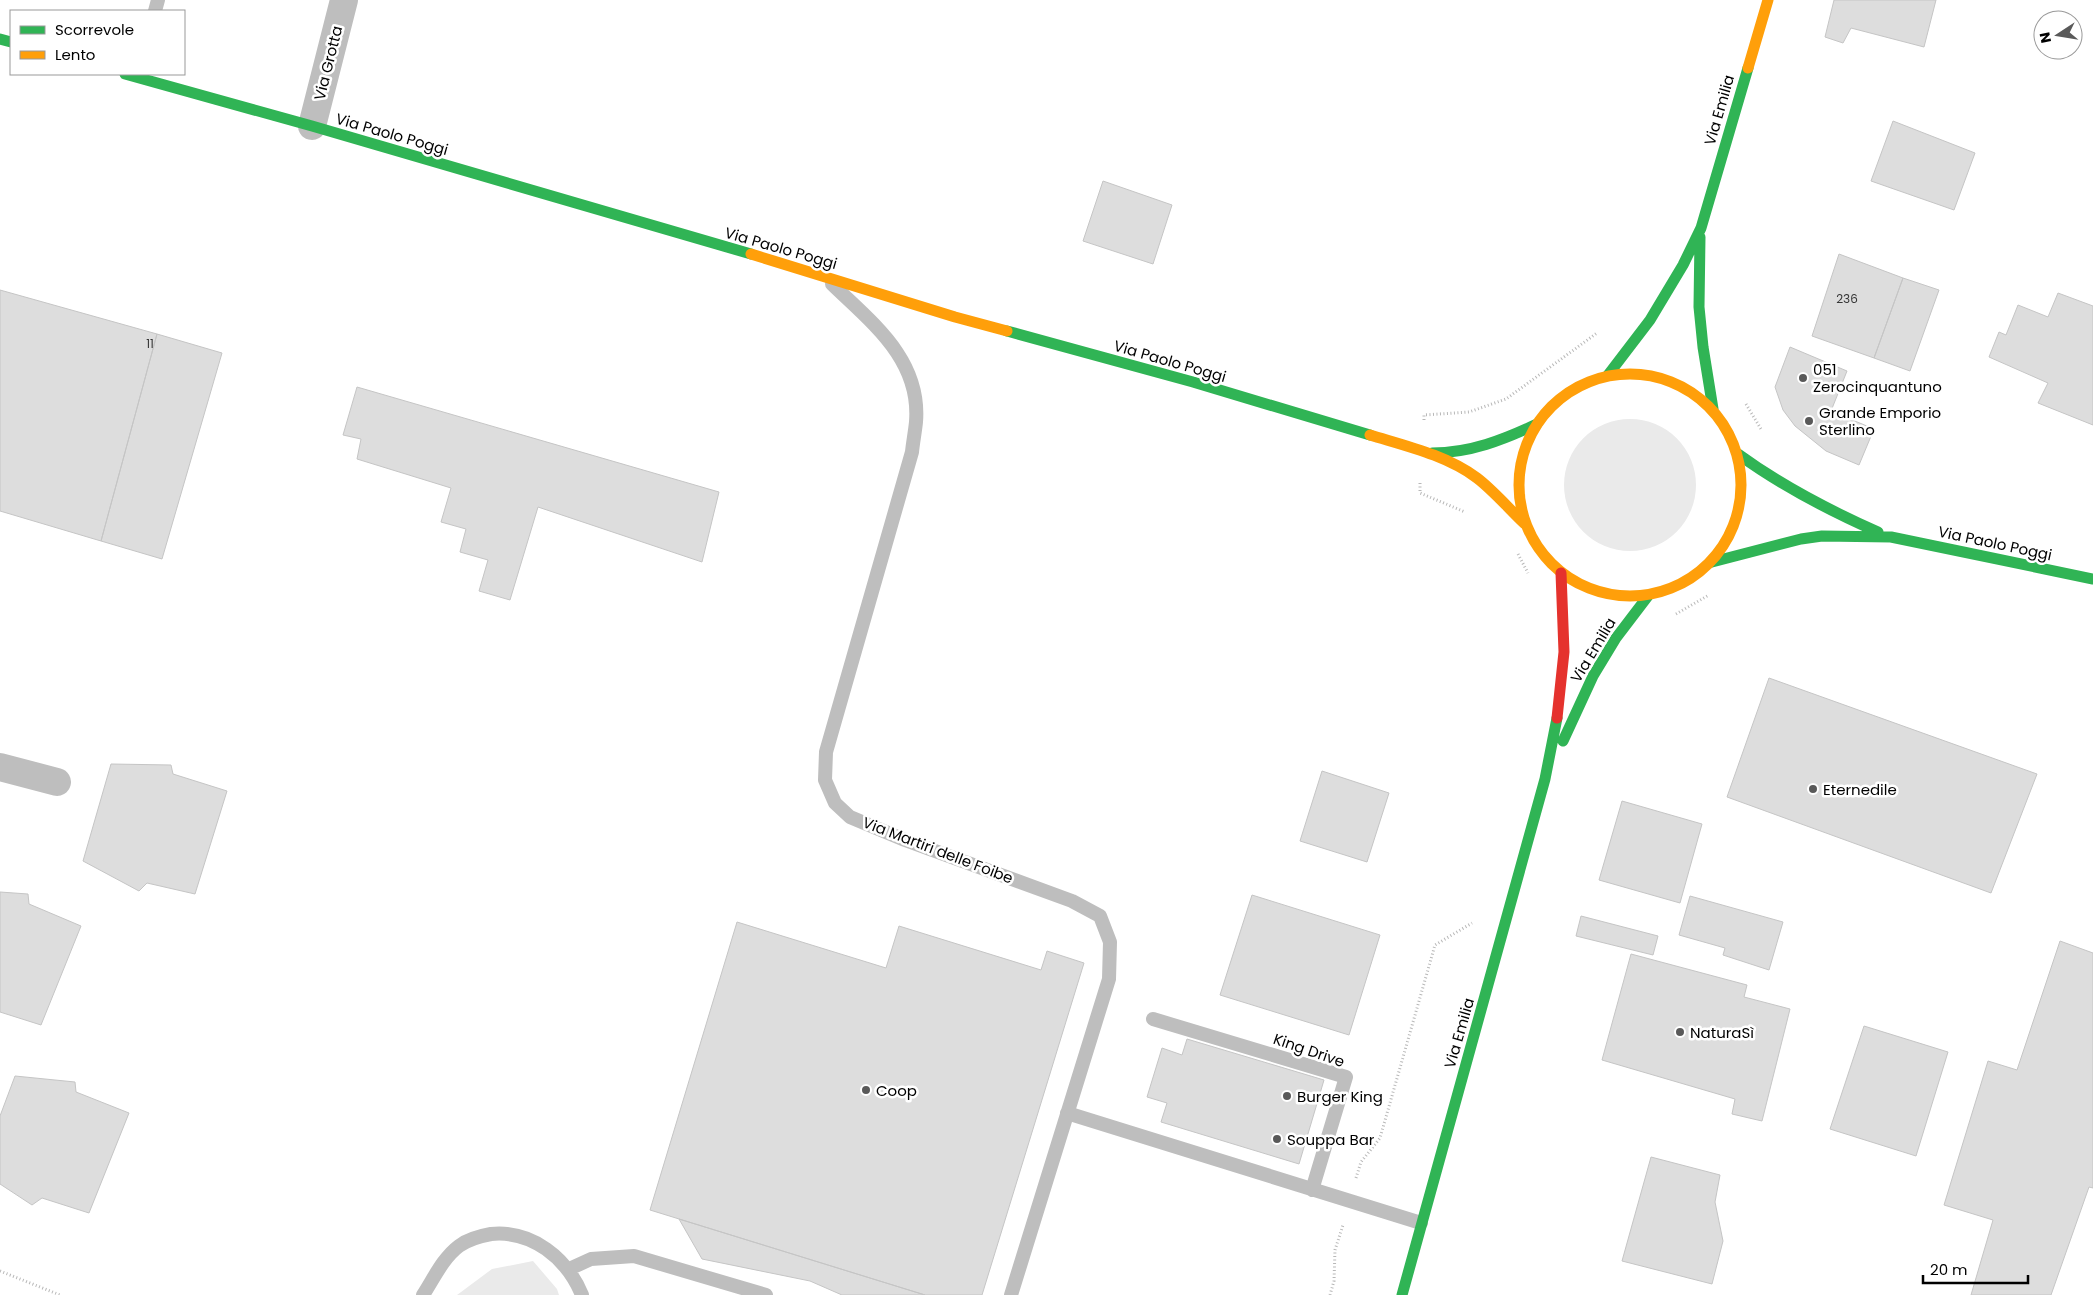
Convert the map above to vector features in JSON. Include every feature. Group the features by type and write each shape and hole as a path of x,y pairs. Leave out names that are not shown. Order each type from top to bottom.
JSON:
{"main road":[{"name":"Via Emilia","path":"1608,375 1650,320 1683,265 1700,228 1768,0"},
{"name":"Via Paolo Poggi","path":"133,75 824,275 955,317 1193,382 1428,453 1459,467 1478,479 1525,524"},
{"name":"Via Emilia","path":"1700,228 1699,307 1713,409"},
{"path":"1637,373 1665,378 1689,389 1713,409 1727,430 1738,454 1742,480 1740,507 1729,537 1712,562 1682,585 1648,596 1625,597 1602,593 1582,586 1561,573 1542,553 1525,524 1520,500 1519,473 1525,446 1537,424 1562,396 1582,384 1608,375 1637,373"},
{"name":"Via Paolo Poggi","path":"1428,453 1451,454 1472,450 1505,439 1537,424"},
{"name":"Via Paolo Poggi","path":"1738,454 1769,477 1826,509 1891,537"},
{"name":"Via Paolo Poggi","path":"1712,562 1800,539 1822,536 1891,537 2093,579"},
{"name":"Via Emilia","path":"1402,1295 1546,779 1560,699 1563,666 1564,623 1561,573"},
{"name":"Via Emilia","path":"1546,779 1593,676 1616,638 1648,596"}],"street":[{"name":"Via Grotta","path":"312,126 344,0"},
{"path":"0,767 57,782"}],"lane":[{"name":"Via Martiri delle Foibe","path":"824,275 896,350 907,367 913,385 916,420 912,452 826,752 825,780 835,803 850,817 905,840 1072,901 1100,916 1110,942 1109,979 1011,1295"},
{"name":"King Drive","path":"1153,1019 1346,1077 1312,1190"},
{"path":"1067,1113 1421,1223"},
{"path":"423,1295 446,1258 460,1244 478,1236 505,1233 522,1236 548,1250 569,1269 582,1295"},
{"path":"569,1269 591,1259 634,1256 766,1295"}],"path":[{"path":"1424,416 1469,412 1506,399 1598,333"},
{"path":"1745,402 1752,417 1764,432"},
{"path":"1420,493 1471,515"},
{"path":"1516,552 1528,574"},
{"path":"1669,618 1712,593"},
{"path":"1330,1295 1334,1281 1335,1250 1361,1162 1380,1138 1435,945 1472,923 1474,914"},
{"path":"0,1270 60,1295"}],"shaded area":[{"path":"1630,419 1643,420 1655,424 1677,438 1691,460 1695,472 1695,498 1691,510 1677,532 1655,546 1643,550 1630,551 1617,550 1605,546 1583,532 1569,510 1565,498 1564,485 1565,472 1569,460 1583,438 1605,424 1617,420"},
{"path":"533,1261 557,1289 559,1295 457,1295 492,1269"}],"building":[{"path":"1834,0 1936,0 1924,47 1851,28 1843,43 1825,37"},
{"path":"1893,121 1975,153 1954,210 1871,181"},
{"path":"1103,181 1172,205 1153,264 1083,241"},
{"path":"1839,254 1903,278 1874,358 1812,336"},
{"path":"1903,278 1939,290 1910,371 1874,358"},
{"path":"0,290 157,334 101,541 0,511"},
{"path":"2058,293 2093,306 2093,425 2038,403 2048,383 1989,357 1999,332 2006,335 2018,305 2048,317"},
{"path":"157,334 222,353 162,559 101,541"},
{"path":"1790,347 1847,371 1831,411 1874,429 1859,465 1826,451 1795,426 1783,410 1775,387"},
{"path":"357,387 719,492 702,562 538,507 510,600 479,591 488,560 460,552 466,529 441,522 451,488 357,459 361,439 343,435"},
{"path":"1769,678 2037,774 1991,893 1727,797"},
{"path":"111,764 171,765 173,774 227,791 195,894 147,883 139,891 83,861"},
{"path":"1322,771 1389,793 1367,862 1300,841"},
{"path":"1622,801 1702,824 1680,903 1599,880"},
{"path":"0,892 28,894 29,904 81,926 41,1025 0,1012"},
{"path":"1252,895 1380,935 1349,1035 1220,995"},
{"path":"1690,896 1783,922 1769,970 1723,955 1725,948 1679,935"},
{"path":"1581,916 1658,936 1653,955 1576,936"},
{"name":"Coop","path":"737,922 886,968 899,926 1041,970 1047,951 1084,963 982,1295 925,1295 650,1210"},
{"path":"2060,941 2093,953 2093,1188 2089,1187 2051,1295 1971,1295 1993,1220 1944,1205 1988,1061 2017,1070"},
{"path":"1631,954 1747,985 1744,997 1790,1009 1762,1121 1732,1114 1735,1099 1602,1060"},
{"path":"1864,1026 1948,1052 1916,1156 1830,1129"},
{"path":"1187,1039 1324,1080 1299,1164 1161,1122 1167,1103 1147,1097 1162,1048 1182,1055"},
{"path":"15,1076 75,1082 76,1092 129,1113 89,1213 42,1198 32,1205 0,1184 0,1116"},
{"path":"1651,1157 1720,1175 1715,1202 1723,1241 1712,1284 1622,1261"},
{"path":"679,1219 925,1295 842,1295 810,1281 702,1259"}],"traffic: fast":[{"path":"0,39 10,42"},
{"path":"1608,375 1650,320 1683,265 1701,228 1748,68"},
{"path":"129,75 312,126 751,254"},
{"path":"1700,237 1699,307 1713,409"},
{"path":"1007,331 1193,382 1370,435"},
{"path":"1432,453 1473,448 1512,435 1537,424"},
{"path":"1738,454 1771,477 1806,497 1878,532"},
{"path":"1712,562 1801,539 1822,536 1891,537 2093,579"},
{"path":"1563,741 1593,676 1616,638 1648,596"},
{"path":"1402,1295 1545,779 1557,718"}],"traffic: slow":[{"path":"1748,68 1768,0"},
{"path":"751,254 955,317 1007,331"},
{"path":"1619,374 1641,374 1673,382 1692,392 1709,406 1723,423 1733,442 1739,463 1741,485 1739,507 1733,528 1723,547 1709,564 1692,578 1662,592 1641,596 1619,596 1598,592 1577,583 1559,571 1544,556 1532,538 1523,517 1519,496 1519,474 1523,453 1532,432 1544,414 1559,399 1577,387 1598,378 1619,374"},
{"path":"1370,435 1439,457 1465,470 1477,478 1525,524"}],"traffic: jam":[{"path":"1557,718 1564,652 1561,573"}],"place":[{"name":"051 Zerocinquantuno","path":"1803,378"},
{"name":"Grande Emporio Sterlino","path":"1809,421"},
{"name":"Eternedile","path":"1813,789"},
{"name":"NaturaSì","path":"1680,1032"},
{"name":"Coop","path":"866,1090"},
{"name":"Burger King","path":"1287,1096"},
{"name":"Souppa Bar","path":"1277,1139"}]}
